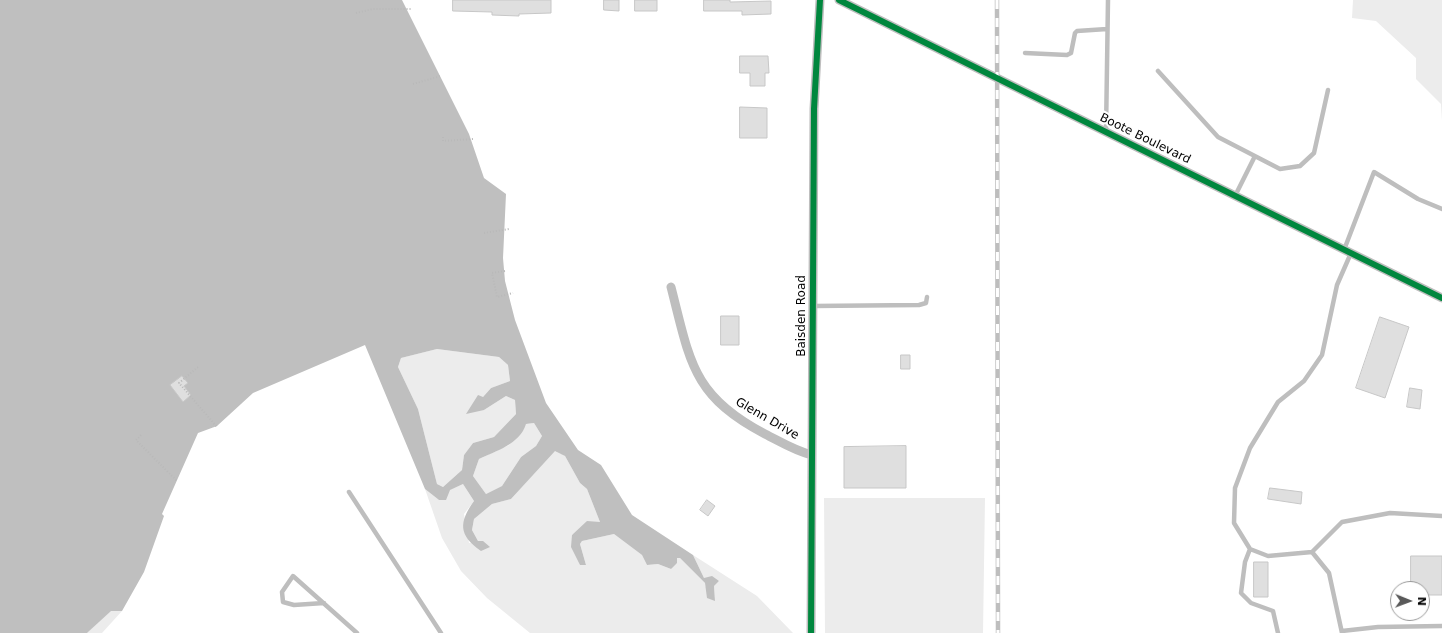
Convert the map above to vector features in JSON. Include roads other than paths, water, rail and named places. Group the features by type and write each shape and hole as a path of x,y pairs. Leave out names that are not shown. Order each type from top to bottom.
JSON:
{"street":[{"name":"Baisden Road","path":"811,633 814,109 820,0"},
{"name":"Boote Boulevard","path":"839,0 1442,298"},
{"name":"Glenn Drive","path":"671,287 689,357 702,384 725,409 753,428 799,452 812,455"}],"lane":[{"path":"1106,132 1108,0"},
{"path":"1025,53 1068,54 1071,53 1075,33 1077,31 1107,29"},
{"path":"1158,71 1218,136 1280,169 1300,166 1314,153 1328,90"},
{"path":"1235,196 1256,156"},
{"path":"1442,209 1418,199 1374,172 1337,285 1322,355 1304,380 1278,402 1250,448 1235,488 1234,523 1250,549 1268,556 1312,552 1342,522 1390,513 1442,516"},
{"path":"813,306 919,305 926,303 927,297"},
{"path":"349,492 441,633"},
{"path":"1250,549 1245,562 1241,593 1251,603 1273,611 1278,633"},
{"path":"1312,552 1329,573 1342,632 1378,627 1442,626"},
{"path":"324,603 294,605 283,602 282,592 293,576 324,603 357,633"}],"railway":[{"path":"997,0 998,633"}]}
